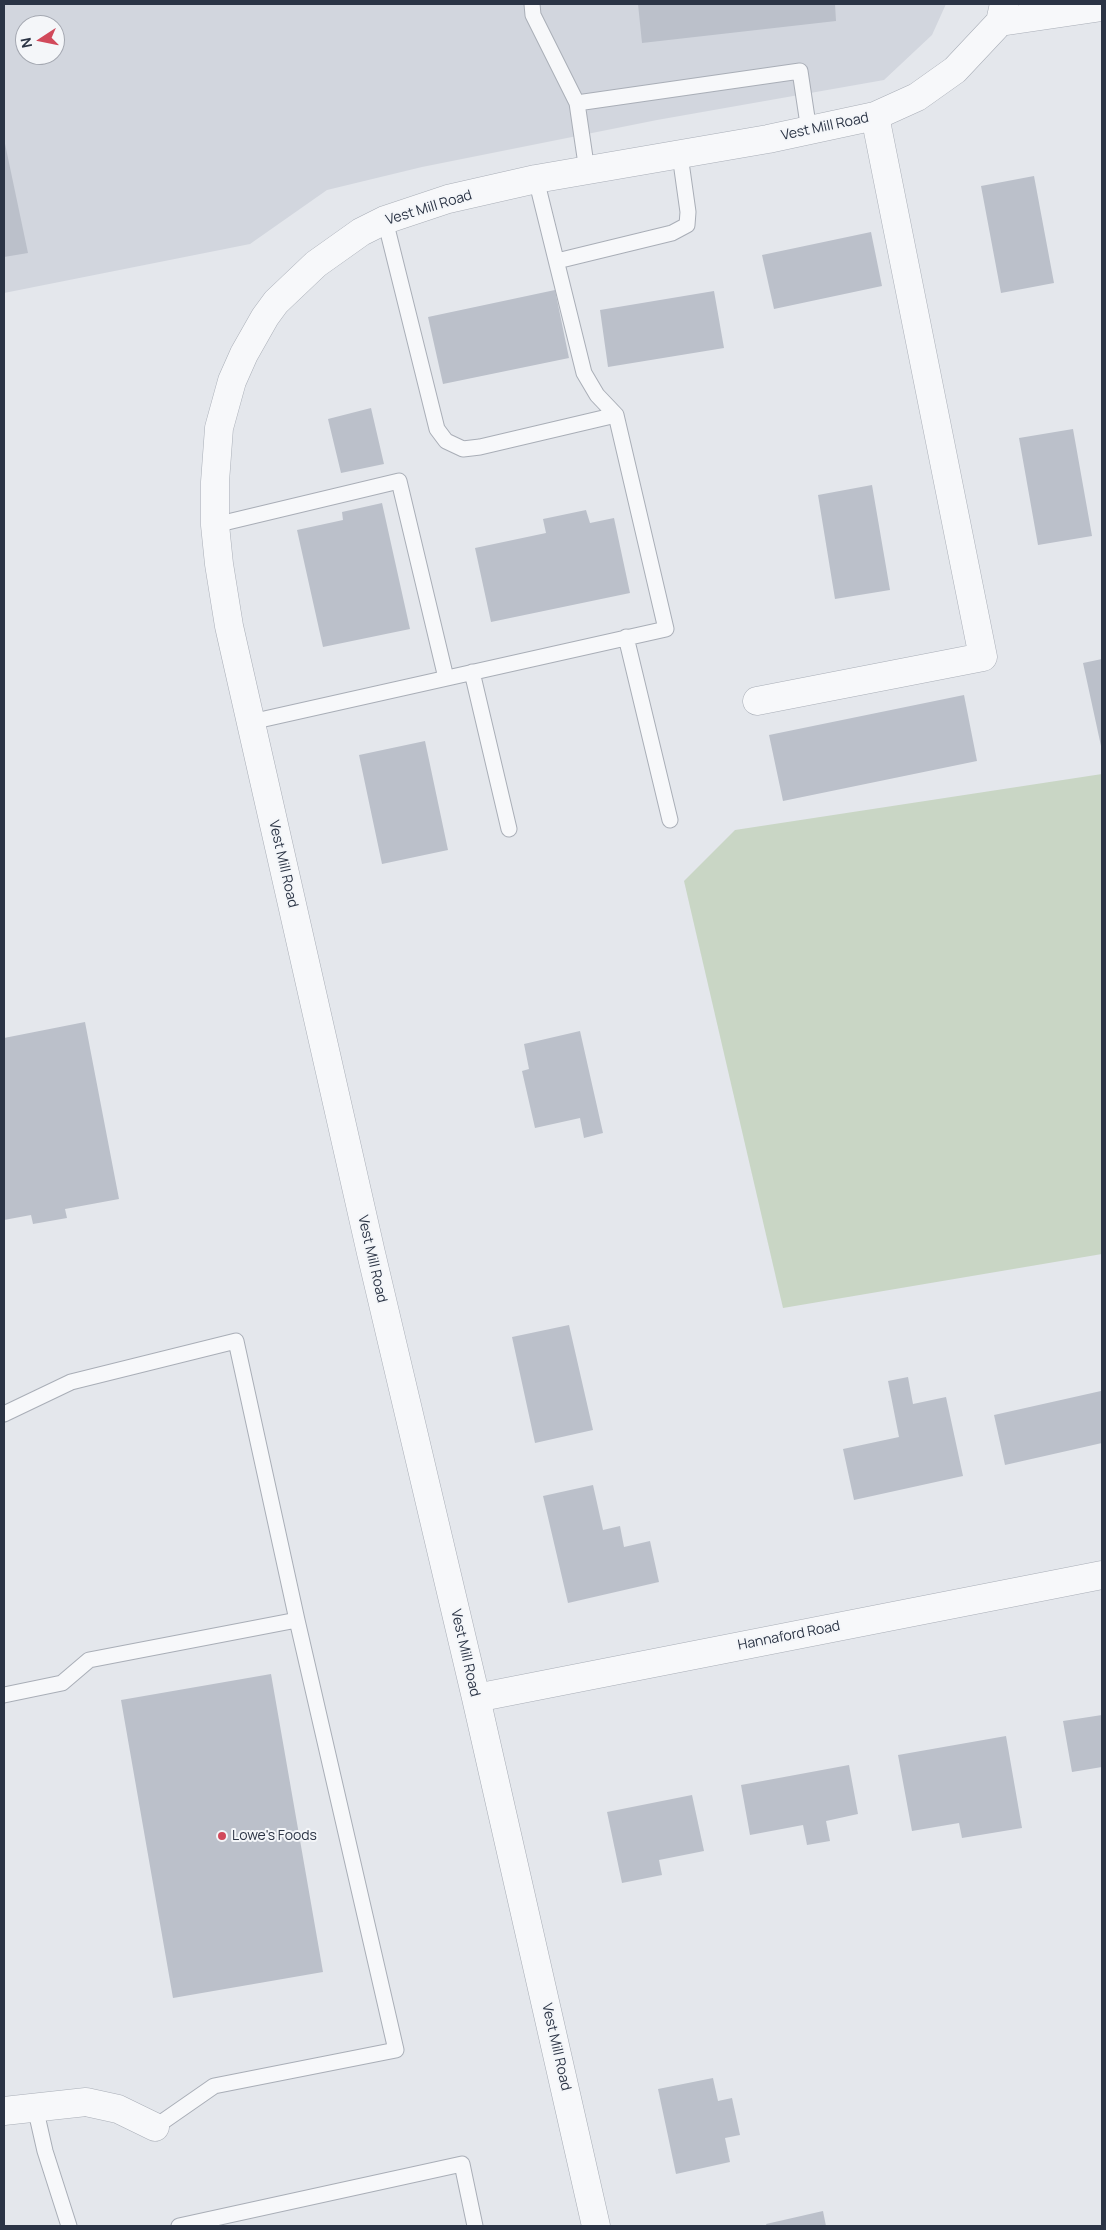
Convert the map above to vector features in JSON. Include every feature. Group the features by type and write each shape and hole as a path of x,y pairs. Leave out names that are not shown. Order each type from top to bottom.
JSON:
{"street":[{"path":"1002,13 1102,7"},
{"name":"Vest Mill Road","path":"596,2226 476,1698 370,1253 229,626 215,525 214,482 219,428 232,381 244,354 271,310 297,281 338,247 385,220 448,199 536,179 810,131 875,116 917,97 955,70 1002,13"},
{"path":"756,700 983,657 875,116"},
{"name":"Hannaford Road","path":"476,1698 1102,1575"},
{"path":"4,2110 86,2102 118,2108 155,2127"}],"lane":[{"path":"532,4 533,15 577,103 587,171"},
{"path":"577,103 800,70 810,131"},
{"path":"557,261 672,233 687,225 688,212 680,155"},
{"path":"251,722 666,629 616,415 596,395 584,373 536,179"},
{"path":"385,220 436,429 446,441 463,449 480,447 616,415"},
{"path":"215,525 399,480 446,678"},
{"path":"626,637 670,820"},
{"path":"472,672 509,829"},
{"path":"4,1414 71,1382 236,1341 296,1620 396,2050 214,2086 155,2127"},
{"path":"4,1695 62,1683 89,1660 296,1620"},
{"path":"35,2107 45,2151 69,2226"},
{"path":"179,2226 462,2164 475,2226"}],"shaded area":[{"path":"4,4 946,4 932,35 884,80 657,120 422,167 327,190 250,244 4,293"}],"green space":[{"path":"1102,774 1102,1254 783,1308 684,881 735,830"}],"building":[{"path":"638,4 835,4 836,21 642,43"},
{"path":"4,139 28,253 4,257"},
{"path":"1034,176 1054,283 1001,293 981,186"},
{"path":"871,232 882,286 774,309 762,255"},
{"path":"555,290 569,358 443,384 428,317"},
{"path":"714,291 724,348 608,367 600,310"},
{"path":"371,408 384,464 341,473 328,419"},
{"path":"1073,429 1092,536 1038,545 1019,438"},
{"path":"872,485 890,590 835,599 818,495"},
{"path":"382,503 410,629 323,647 297,530 343,520 342,512"},
{"path":"586,510 590,523 614,518 630,593 491,622 475,548 546,533 543,519"},
{"path":"1102,659 1102,745 1101,746 1083,663"},
{"path":"964,695 977,761 783,801 769,735"},
{"path":"425,741 448,850 382,864 359,755"},
{"path":"85,1022 119,1199 65,1209 67,1218 33,1224 31,1215 4,1220 4,1038"},
{"path":"580,1031 603,1133 584,1138 580,1118 535,1128 522,1071 529,1069 524,1044"},
{"path":"569,1325 593,1430 535,1443 512,1337"},
{"path":"908,1377 913,1404 946,1397 963,1476 854,1500 843,1449 899,1437 888,1381"},
{"path":"1101,1391 1102,1443 1005,1465 994,1415"},
{"path":"593,1485 603,1530 620,1526 624,1547 650,1541 659,1582 568,1603 543,1496"},
{"name":"Lowe's Foods","path":"271,1674 323,1972 173,1998 121,1700"},
{"path":"1102,1715 1102,1767 1072,1772 1063,1721"},
{"path":"1006,1736 1022,1828 962,1838 959,1823 912,1831 898,1755"},
{"path":"849,1765 858,1814 826,1821 830,1841 807,1845 803,1825 750,1835 741,1785"},
{"path":"692,1795 704,1851 659,1860 662,1875 622,1883 607,1812"},
{"path":"713,2078 718,2101 732,2098 740,2135 725,2138 730,2162 676,2174 658,2089"},
{"path":"823,2211 826,2226 767,2226 766,2224"}],"place":[{"name":"Lowe's Foods","path":"222,1836"}]}
